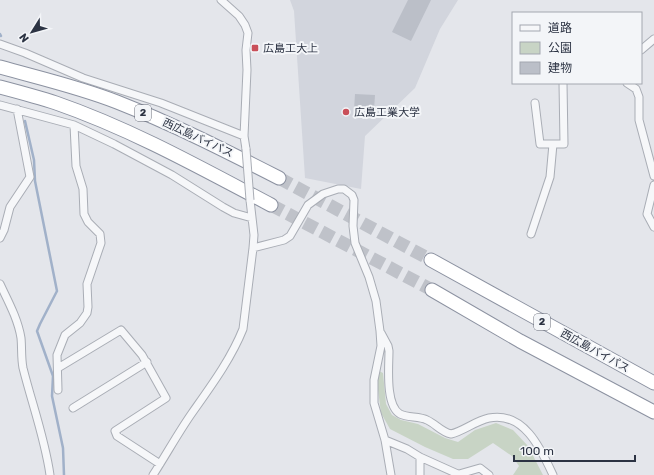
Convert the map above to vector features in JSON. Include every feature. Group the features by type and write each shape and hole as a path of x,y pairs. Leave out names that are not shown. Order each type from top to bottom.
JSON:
{"highway":[{"name":"西広島バイパス","path":"0,67 65,85 116,102 216,145 279,178"},
{"name":"2","path":"0,87 55,103 100,120 163,148 271,205"},
{"name":"西広島バイパス","path":"431,260 654,383"},
{"name":"2","path":"432,290 520,341 654,412"}],"street":[{"path":"153,475 208,391 243,329 254,235 244,136 246,50 248,34 245,25 239,16 221,0"},
{"path":"642,49 654,39"},
{"path":"0,44 83,78 162,103 244,136"},
{"path":"535,103 540,144 564,144 562,84"},
{"path":"628,84 636,89 640,97 639,120 654,176"},
{"path":"0,105 74,125 114,144 172,175 223,208 252,218"},
{"path":"0,238 4,230 10,207 30,177 17,109"},
{"path":"58,390 58,355 65,335 80,323 88,311 87,284 102,243 100,234 88,222 84,214 83,189 76,166 74,125"},
{"path":"530,234 550,177 553,144"},
{"path":"654,185 646,214 654,227"},
{"path":"253,248 284,240 290,236 304,211 312,202 323,194 332,190 344,189 352,195 354,200 353,226 355,243 369,277 376,302 381,346 373,392 376,412 386,440 391,475"},
{"path":"0,284 13,312 19,330 23,367 34,402 50,475"},
{"path":"58,368 121,330 142,355 166,398 115,431 118,436 160,464"},
{"path":"380,331 389,351 389,389 391,400 394,408 400,414 428,420 442,430 451,434 488,418 511,420 520,425 529,433 547,461 553,475"},
{"path":"73,408 146,362"},
{"path":"386,440 459,475 480,468 489,475"},
{"path":"420,457 420,475"}],"shaded area":[{"name":"広島工業大学","path":"290,0 458,0 440,29 415,88 365,136 361,189 305,178 294,11"}],"green space":[{"path":"379,371 383,373 386,404 392,415 401,420 418,424 445,438 458,442 475,430 496,423 513,430 528,446 543,475 513,475 519,466 512,456 493,443 468,459 453,459 425,447 390,429 381,413 377,382"}],"building":[{"path":"408,0 431,0 411,41 392,32"},
{"path":"355,94 375,95 374,110 354,110"}],"waterway":[{"path":"25,121 34,160 35,181 57,291 37,331 53,376 52,396 63,448 64,475"}],"tunnel":[{"path":"279,178 431,260"},
{"path":"271,205 432,290"}],"place":[{"name":"広島工大上","path":"255,48"},
{"name":"広島工業大学","path":"346,112"}]}
